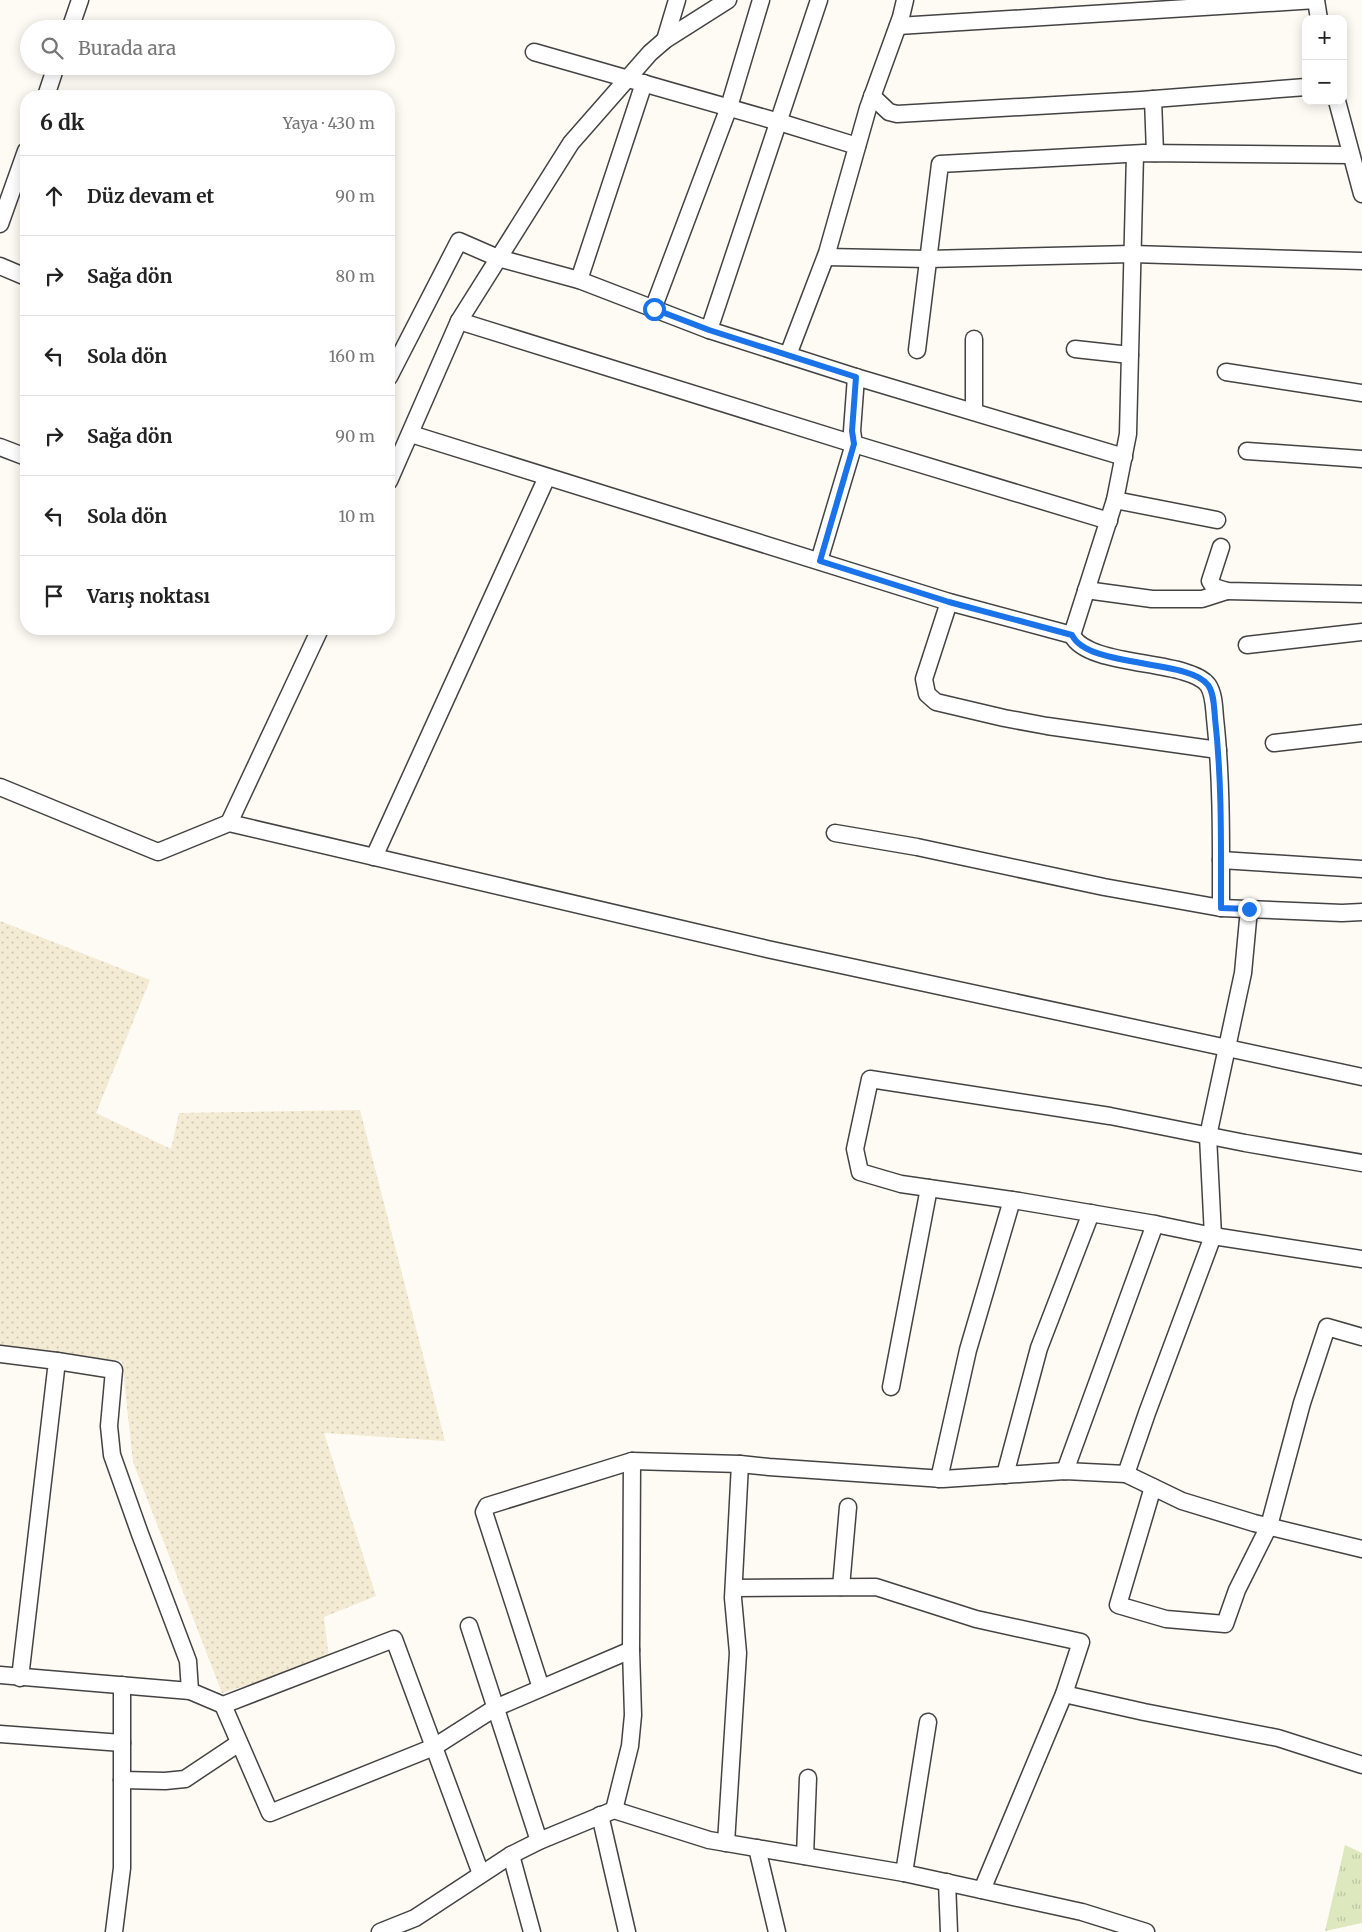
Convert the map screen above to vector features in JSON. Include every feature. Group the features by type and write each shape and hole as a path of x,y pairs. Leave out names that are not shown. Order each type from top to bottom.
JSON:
{"street":[{"path":"73,20 80,0"},
{"path":"665,40 677,0"},
{"path":"395,468 459,321 571,143 626,78 665,40 728,0"},
{"path":"654,309 729,108 761,0"},
{"path":"709,330 819,0"},
{"path":"788,355 826,257 872,96 898,26 905,0"},
{"path":"898,26 1316,0 1318,15"},
{"path":"534,52 857,146"},
{"path":"48,90 53,75"},
{"path":"578,280 644,83"},
{"path":"872,96 889,112 897,114 1153,99 1302,87"},
{"path":"1153,99 1155,153"},
{"path":"1337,105 1362,194"},
{"path":"916,350 940,164 1155,153 1351,155"},
{"path":"1072,635 1109,522 1128,434 1135,154"},
{"path":"0,224 20,168"},
{"path":"395,365 459,241 498,258 578,280 709,330 856,377 1124,457"},
{"path":"826,257 928,259 1132,254 1362,261"},
{"path":"0,266 20,274"},
{"path":"459,321 1109,522"},
{"path":"974,339 974,411"},
{"path":"1075,349 1130,356"},
{"path":"1226,372 1362,393"},
{"path":"820,561 854,444 852,431 856,377"},
{"path":"411,434 949,602 1072,635 1079,645 1102,654 1193,674 1206,682 1212,690 1221,805 1221,908"},
{"path":"0,447 20,455"},
{"path":"1247,451 1362,459"},
{"path":"374,857 547,477"},
{"path":"1115,500 1217,520"},
{"path":"1221,547 1210,581 1214,587 1227,591 1362,594"},
{"path":"1086,590 1152,599 1202,599 1227,591"},
{"path":"949,602 924,679 927,694 936,702 1046,726 1218,750"},
{"path":"1247,645 1362,632"},
{"path":"229,823 317,635"},
{"path":"1274,743 1362,733"},
{"path":"0,787 158,852 229,823 777,951 1362,1077"},
{"path":"835,833 916,847 1104,887 1221,908 1342,913 1362,912"},
{"path":"1221,860 1362,869"},
{"path":"1126,1474 1213,1236 1208,1136 1243,973 1249,909"},
{"path":"1362,1163 1208,1136 1110,1116 870,1078 855,1149 860,1172 901,1184 1012,1200 1155,1224 1213,1236 1362,1259"},
{"path":"891,1387 929,1188"},
{"path":"939,1479 968,1350 1012,1200"},
{"path":"1005,1475 1039,1348 1091,1213"},
{"path":"1065,1471 1155,1224"},
{"path":"1153,1487 1118,1605 1166,1619 1225,1624 1237,1590 1269,1526 1302,1403 1327,1327 1362,1338"},
{"path":"0,1354 114,1370 109,1426 112,1455 188,1661 190,1691"},
{"path":"20,1678 57,1361"},
{"path":"541,1688 484,1512 488,1506 632,1461 740,1464 939,1479 1065,1471 1126,1474 1182,1501 1269,1526 1362,1549"},
{"path":"627,1932 607,1812 630,1746 633,1715 631,1650 632,1461"},
{"path":"726,1843 738,1653 733,1598 740,1464"},
{"path":"841,1587 848,1507"},
{"path":"734,1588 876,1587 976,1619 1081,1642 1064,1694 982,1890"},
{"path":"469,1626 539,1841"},
{"path":"0,1675 190,1691 223,1705 394,1639 481,1874"},
{"path":"223,1705 270,1813 434,1747 495,1708 631,1650"},
{"path":"114,1932 122,1868 122,1685"},
{"path":"1064,1694 1144,1712 1278,1738 1362,1765"},
{"path":"904,1873 928,1722"},
{"path":"0,1734 122,1743"},
{"path":"122,1780 164,1781 185,1779 239,1743"},
{"path":"805,1856 808,1778"},
{"path":"380,1932 415,1918 511,1855 607,1812 709,1840 948,1882 1082,1912 1146,1932"},
{"path":"757,1848 777,1932"},
{"path":"511,1855 532,1932"},
{"path":"948,1882 948,1932"}],"shaded area":[{"path":"0,921 150,980 96,1113 171,1149 179,1113 360,1110 445,1441 324,1433 376,1596 324,1617 329,1659 222,1693 133,1462 122,1361 0,1347"}],"green space":[{"path":"1345,1845 1362,1853 1362,1923 1325,1931"}],"route":[{"path":"654,309 709,330 856,377 852,431 854,444 820,561 949,602 1072,635 1074,641 1079,645 1102,654 1193,674 1206,682 1212,690 1217,733 1221,805 1221,908 1249,909"}]}
